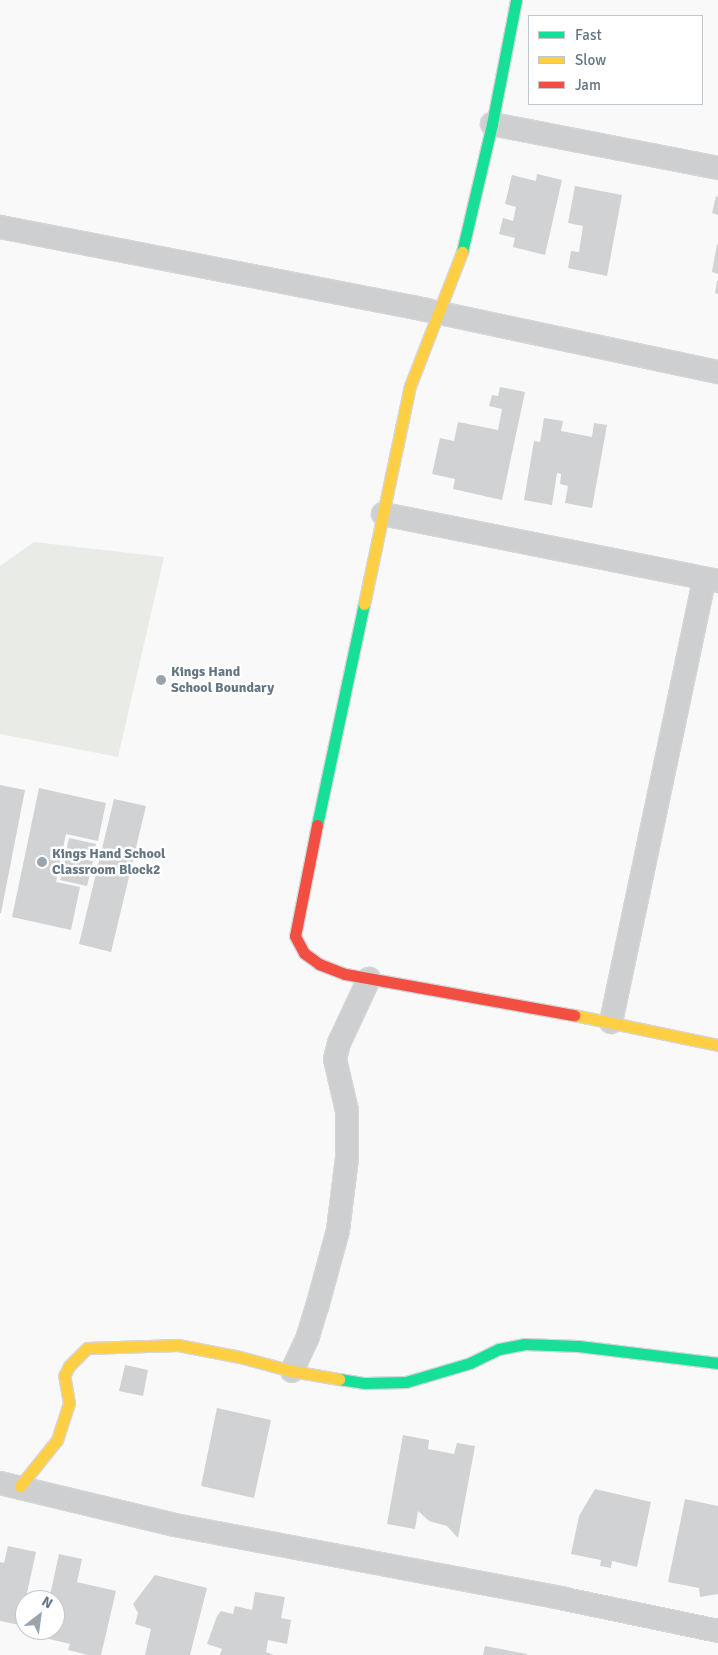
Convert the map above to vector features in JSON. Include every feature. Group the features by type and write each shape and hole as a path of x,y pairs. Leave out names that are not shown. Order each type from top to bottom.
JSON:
{"street":[{"path":"516,0 492,124 461,256 440,314 410,386 298,913 295,936 304,953 319,964 346,974 610,1022 718,1045"},
{"path":"492,124 718,168"},
{"path":"0,227 440,314 718,372"},
{"path":"383,514 711,580 610,1022"},
{"path":"292,1371 308,1336 338,1230 347,1158 348,1111 335,1059 339,1043 369,979"},
{"path":"10,1485 57,1440 69,1402 64,1376 69,1366 87,1348 126,1345 178,1345 240,1357 292,1371 365,1383 406,1382 470,1363 499,1349 524,1344 578,1346 718,1363"},
{"path":"10,1485 175,1525 565,1599 718,1631"}],"shaded area":[{"path":"34,542 164,557 118,757 0,734 0,566"}],"building":[{"path":"537,174 562,180 545,255 513,247 515,238 499,234 503,218 513,221 516,207 505,204 512,175 536,181"},
{"path":"575,186 622,195 607,276 568,268 571,251 579,252 583,226 568,223"},
{"path":"716,196 718,197 718,215 712,213"},
{"path":"718,245 718,274 712,272"},
{"path":"718,281 718,294 715,293"},
{"path":"500,387 525,392 502,500 453,489 455,479 432,474 440,438 454,441 458,422 498,430 502,409 489,406 492,395 498,396"},
{"path":"544,418 563,421 561,431 592,437 594,423 607,425 592,508 565,503 568,486 560,484 561,474 557,473 552,505 524,500 534,441 540,442"},
{"path":"0,785 25,790 1,913 0,913"},
{"name":"Kings Hand School Classroom Block2","path":"39,788 106,803 98,841 66,834 56,882 80,887 71,930 12,917"},
{"path":"114,799 146,806 111,952 79,944"},
{"path":"69,838 96,844 93,858 66,852"},
{"path":"66,856 93,861 87,886 60,880"},
{"path":"125,1365 148,1370 143,1396 119,1391"},
{"path":"217,1408 271,1420 254,1498 201,1486"},
{"path":"403,1435 429,1440 428,1449 454,1454 457,1443 475,1446 458,1538 447,1526 429,1521 418,1511 415,1529 387,1524"},
{"path":"595,1489 651,1502 637,1567 612,1561 611,1568 600,1566 601,1560 571,1554 579,1516"},
{"path":"685,1499 718,1506 718,1594 700,1597 699,1588 668,1582"},
{"path":"8,1546 36,1552 28,1590 15,1590 15,1624 0,1621 0,1562 4,1563"},
{"path":"59,1554 82,1559 77,1582 116,1591 101,1655 88,1655 68,1650 70,1644 53,1640 65,1640 65,1590 51,1590"},
{"path":"155,1575 207,1588 190,1655 145,1655 151,1629 135,1624 138,1613 133,1604"},
{"path":"255,1592 285,1597 281,1618 291,1620 287,1644 268,1640 266,1652 274,1655 220,1655 222,1649 207,1644 217,1616 221,1611 233,1614 235,1606 252,1610"},
{"path":"485,1646 527,1654 527,1655 483,1655"}],"traffic: fast":[{"path":"462,252 492,124 516,0"},
{"path":"317,825 364,604"},
{"path":"339,1379 365,1383 406,1382 470,1363 499,1349 524,1344 578,1346 718,1363"}],"traffic: slow":[{"path":"364,604 410,386 462,252"},
{"path":"574,1015 718,1045"},
{"path":"20,1486 57,1440 69,1403 64,1376 69,1366 87,1348 178,1345 240,1357 292,1371 339,1379"}],"traffic: jam":[{"path":"317,825 295,936 304,953 319,964 345,974 574,1015"}],"place":[{"name":"Kings Hand School Boundary","path":"161,680"},
{"name":"Kings Hand School Classroom Block2","path":"42,862"}]}
